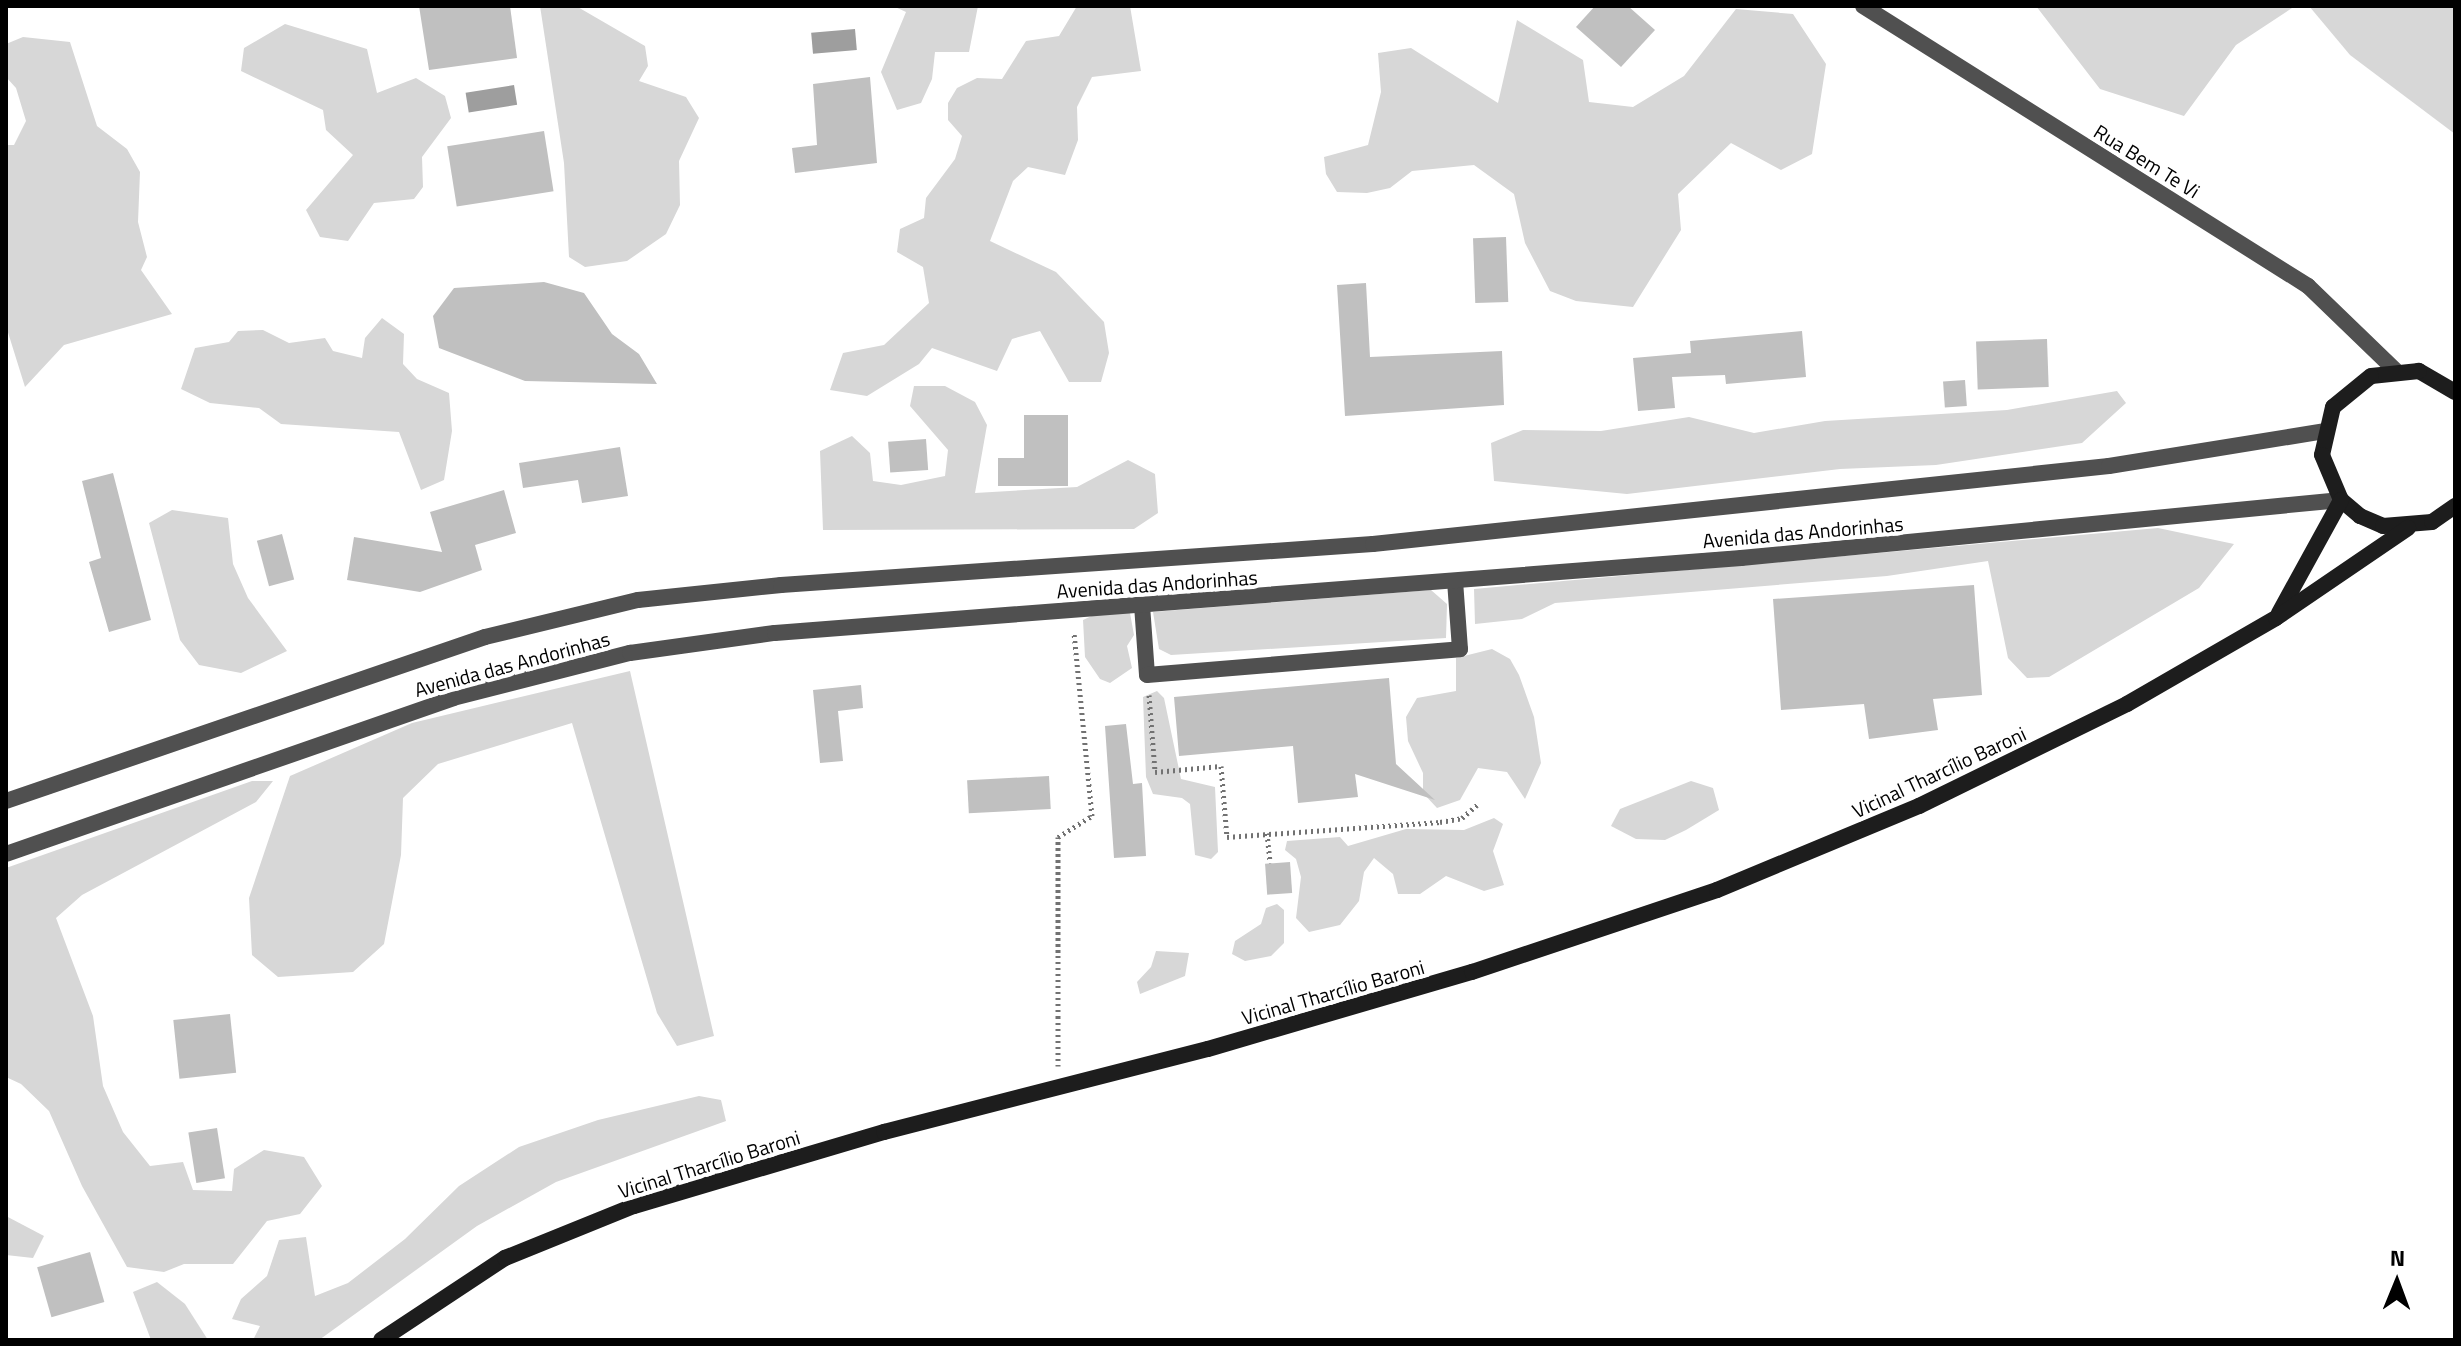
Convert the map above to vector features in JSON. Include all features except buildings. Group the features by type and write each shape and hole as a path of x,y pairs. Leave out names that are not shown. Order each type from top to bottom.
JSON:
{"main road":[{"path":"2408,528 2360,516 2341,500 2328,479 2324,431 2333,407 2349,389 2395,370 2419,371 2451,384"},
{"path":"2276,618 2341,500"},
{"name":"Vicinal Tharcílio Baroni","path":"381,1340 505,1258 634,1206 884,1132 1059,1087 1472,972 1717,890 1919,806 2127,704 2276,618 2408,528 2432,522 2455,506"}],"street":[{"name":"Rua Bem Te Vi","path":"1863,6 2308,286 2395,370"},
{"name":"Avenida das Andorinhas","path":"6,801 485,637 638,600 781,585 1389,542 2094,468 2324,431"},
{"name":"Avenida das Andorinhas","path":"6,854 453,698 630,653 775,633 1455,581 2341,500"},
{"path":"1142,605 1147,675 1460,649 1455,581"}],"path":[{"path":"1059,1087 1058,837 1092,816 1072,610"},
{"path":"1147,675 1155,772 1221,766 1227,837 1440,822 1462,818 1477,805"},
{"path":"1267,833 1270,863"}],"shaded area":[{"path":"540,6 576,6 645,46 648,66 639,81 686,97 699,118 679,161 680,205 666,234 627,261 585,267 569,257 564,163"},
{"path":"893,6 978,6 969,52 935,52 932,79 921,103 897,110 881,72 906,12"},
{"path":"1077,6 1130,6 1141,71 1092,77 1077,107 1078,140 1065,175 1028,167 1013,181 990,241 1056,272 1104,322 1109,353 1101,382 1069,382 1040,331 1012,339 997,371 932,348 919,364 867,396 830,390 843,353 884,345 929,303 923,267 897,252 900,229 924,218 926,198 955,159 962,136 948,120 948,103 957,88 977,78 1002,79 1026,41 1059,36"},
{"path":"2036,6 2295,6 2236,45 2184,116 2100,89"},
{"path":"2309,6 2455,6 2455,134 2350,55"},
{"path":"1736,9 1793,14 1826,64 1812,154 1781,170 1731,143 1678,194 1681,230 1633,307 1576,301 1550,291 1525,243 1514,194 1474,165 1412,171 1390,188 1367,193 1337,192 1326,174 1324,157 1368,145 1381,92 1378,53 1411,48 1498,103 1517,20 1583,60 1589,102 1633,107 1684,76"},
{"path":"285,24 367,49 377,93 416,78 445,96 451,118 422,157 423,187 414,199 374,203 348,241 320,237 306,210 353,155 326,130 323,110 241,71 244,48"},
{"path":"855,29 857,50 813,54 811,33"},
{"path":"23,37 70,42 97,126 127,149 140,172 138,222 147,257 141,270 172,314 64,345 25,387 6,326 6,145 14,145 26,121 16,88 6,77 6,44"},
{"path":"514,85 517,105 469,112 466,93"},
{"path":"382,318 404,334 403,364 417,379 449,393 452,431 444,480 421,490 399,432 281,424 259,408 210,403 181,389 195,348 229,342 238,331 263,330 289,343 325,338 333,351 362,358 365,338"},
{"path":"914,386 945,386 975,402 987,425 975,493 1077,487 1128,460 1155,474 1158,513 1134,529 823,530 820,451 852,436 870,453 873,481 901,485 945,476 948,450 910,406"},
{"path":"2117,391 2126,403 2082,443 1936,465 1840,469 1627,494 1494,481 1491,443 1523,430 1601,431 1689,417 1754,433 1825,421 2007,410"},
{"path":"172,510 228,518 233,564 248,598 287,651 241,673 199,665 180,640 149,523"},
{"path":"2158,528 2234,544 2199,588 2049,677 2027,678 2008,658 1988,561 1887,576 1555,603 1522,619 1475,624 1474,589"},
{"path":"1431,590 1447,604 1446,638 1171,655 1159,649 1153,612"},
{"path":"1098,613 1130,613 1134,635 1127,646 1132,668 1110,683 1100,679 1085,657 1083,620"},
{"path":"1492,649 1510,659 1519,675 1534,717 1541,763 1525,799 1507,772 1478,768 1460,800 1437,808 1423,793 1423,773 1408,741 1406,717 1417,698 1456,691 1456,658"},
{"path":"630,671 714,1036 677,1046 657,1013 572,723 438,764 403,798 401,855 384,944 353,972 278,977 252,955 249,898 290,776 412,723"},
{"path":"1157,691 1164,698 1181,779 1215,787 1218,852 1211,859 1195,855 1190,804 1182,798 1153,794 1146,777 1143,697"},
{"path":"252,781 273,781 256,802 82,895 56,918 93,1016 103,1086 123,1132 150,1166 183,1162 193,1190 232,1191 234,1169 264,1150 304,1157 322,1186 300,1214 267,1221 233,1264 184,1264 164,1272 127,1267 82,1186 49,1111 21,1084 6,1077 6,868"},
{"path":"1691,781 1713,788 1719,810 1665,840 1636,839 1611,826 1620,809"},
{"path":"1494,818 1503,824 1493,851 1504,885 1484,891 1446,876 1420,894 1398,894 1393,874 1374,858 1364,872 1359,901 1340,925 1309,932 1296,918 1301,877 1296,859 1285,850 1287,841 1340,837 1348,846 1406,829 1464,830"},
{"path":"1277,904 1284,910 1284,943 1271,956 1245,961 1232,954 1235,941 1261,924 1266,908"},
{"path":"1156,951 1189,953 1185,976 1140,994 1137,982 1151,967"},
{"path":"699,1096 721,1100 726,1121 556,1182 477,1226 319,1340 253,1340 260,1326 232,1319 241,1299 267,1276 279,1240 306,1237 315,1296 348,1283 405,1239 459,1186 519,1147 598,1120"},
{"path":"6,1216 44,1236 33,1258 6,1255"},
{"path":"157,1282 185,1304 208,1340 151,1340 133,1292"}]}
